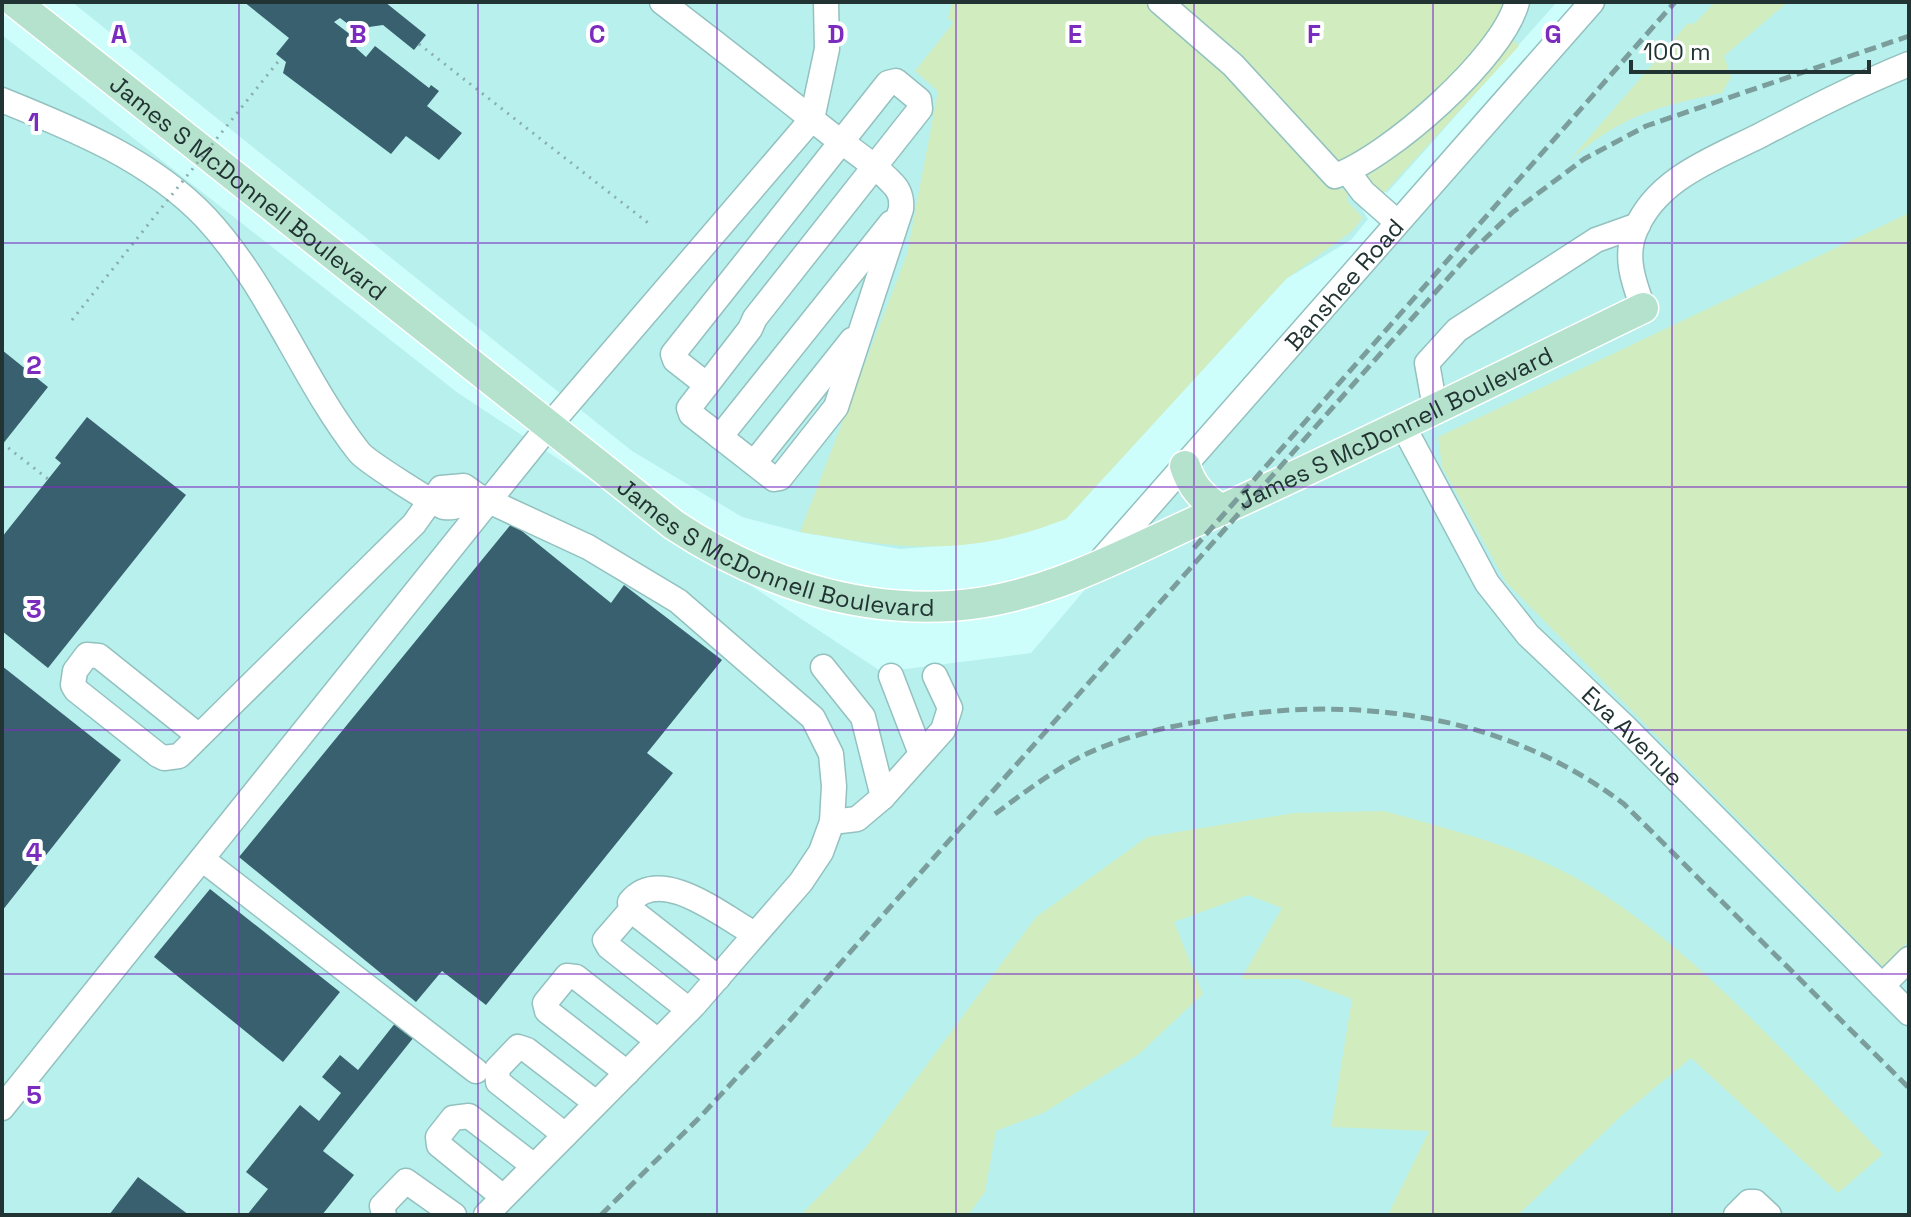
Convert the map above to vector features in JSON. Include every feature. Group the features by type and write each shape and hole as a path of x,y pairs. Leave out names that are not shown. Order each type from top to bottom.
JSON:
{"main road":[{"name":"James S McDonnell Boulevard","path":"15,2 548,427 698,541 761,573 821,594 890,605 954,606 1007,598 1058,584 1221,510 1643,308"},
{"path":"1185,466 1190,483 1201,496 1221,510"}],"street":[{"path":"662,2 812,119 841,142 874,168 902,196 901,209 836,407 780,478 774,479 691,414 689,408 707,385 874,168 920,109 919,100 896,81 888,83 841,142 673,354 675,360 707,385"},
{"path":"2,1108 202,859 484,498 812,119 827,49 826,2"},
{"path":"1160,2 1233,65 1335,176 1348,172 1391,147 1482,60 1512,22 1517,2"},
{"name":"Banshee Road","path":"1097,566 1592,2"},
{"path":"1643,308 1629,256 1638,225 1654,199 1698,165 1844,90 1909,64"},
{"path":"2,100 65,125 124,156 170,187 204,217 240,258 360,454 432,500"},
{"path":"1348,172 1363,192 1397,222"},
{"path":"720,437 901,209"},
{"path":"1435,408 1427,363 1457,330 1596,240 1638,225"},
{"name":"Eva Avenue","path":"1402,424 1487,583 1528,635 1624,726 1909,1013"},
{"path":"199,736 99,656 87,655 75,671 72,678 76,690 158,755 172,759 179,756 414,524 441,488 464,486 588,547 678,601 813,718 831,754 834,786 832,822 821,852 801,882 689,1010 486,1215"},
{"path":"823,667 863,717 883,797"},
{"path":"891,676 921,754"},
{"path":"832,822 857,819 883,797 943,730 950,708 935,676"},
{"path":"202,859 476,1071"},
{"path":"718,978 631,910 630,902 638,892 649,887 667,888 755,934"},
{"path":"631,910 609,932 605,940 609,947 689,1010"},
{"path":"1882,986 1909,959"},
{"path":"627,1073 547,1011 545,1003 567,976 576,977 658,1041"},
{"path":"565,1135 498,1082 497,1069 511,1051 518,1047 527,1050 596,1103"},
{"path":"503,1197 439,1145 438,1137 453,1118 469,1116 534,1166"},
{"path":"384,1215 382,1206 406,1181 454,1215"},
{"path":"1736,1215 1749,1202 1755,1202 1769,1215"}],"path":[{"path":"419,44 652,226"},
{"path":"72,320 281,58"},
{"path":"2,443 48,479"}],"shaded area":[{"path":"72,2 1557,2 1387,193 1373,182 1356,199 1368,219 1351,240 1286,279 1066,519 964,544 900,549 800,532 742,517 632,451"},
{"path":"1587,2 1909,2 1909,1215 2,1215 2,35 458,393 882,672 1031,653"}],"green space":[{"path":"952,2 1150,2 1229,69 1321,177 1347,192 1348,202 1363,218 1351,232 1286,279 1066,519 996,540 965,545 903,546 800,532 907,254 938,91 915,71 953,23 948,18"},
{"path":"1167,2 1513,2 1497,35 1381,146 1344,165 1332,158"},
{"path":"1715,2 1788,2 1724,56 1731,77 1722,93 1639,116 1605,134 1568,162 1687,24 1695,23"},
{"path":"1510,36 1519,46 1383,194 1364,173"},
{"path":"1909,213 1909,941 1883,967 1506,582 1442,467 1438,437"},
{"path":"1384,811 1490,842 1541,861 1590,886 1630,913 1669,943 1744,1011 1883,1154 1838,1193 1691,1058 1622,1115 1518,1215 1388,1215 1429,1131 1331,1127 1352,999 1298,979 1241,979 1282,908 1248,895 1174,922 1203,994 1139,1054 1043,1113 996,1131 985,1192 968,1215 801,1215 866,1147 1036,917 1147,837 1294,813"}],"building":[{"path":"244,2 385,2 426,35 414,50 383,25 355,29 340,18 334,22 360,42 356,48 366,57 375,46 429,88 431,85 439,91 427,106 462,133 439,160 406,136 391,154 283,73 286,62 276,54 289,38"},
{"path":"2,350 48,387 2,445"},
{"path":"87,417 186,495 48,668 2,631 2,537 61,463 55,458"},
{"path":"512,523 611,603 624,585 722,660 647,753 673,773 486,1005 442,971 416,1002 239,857"},
{"path":"2,666 121,760 2,911"},
{"path":"210,889 340,992 283,1062 154,957"},
{"path":"396,1022 414,1037 323,1151 354,1175 322,1215 247,1215 268,1189 246,1172 300,1105 319,1121 341,1093 322,1077 340,1055 358,1070"},
{"path":"138,1177 189,1215 109,1215"}],"railway":[{"path":"1194,548 1675,2"},
{"path":"601,1215 701,1116 791,1019 1474,249 1513,212 1584,159 1646,126 1909,36"},
{"path":"995,814 1036,784 1094,750 1140,734 1202,721 1313,709 1368,711 1422,718 1476,730 1528,748 1577,773 1624,804 1909,1088"}]}
